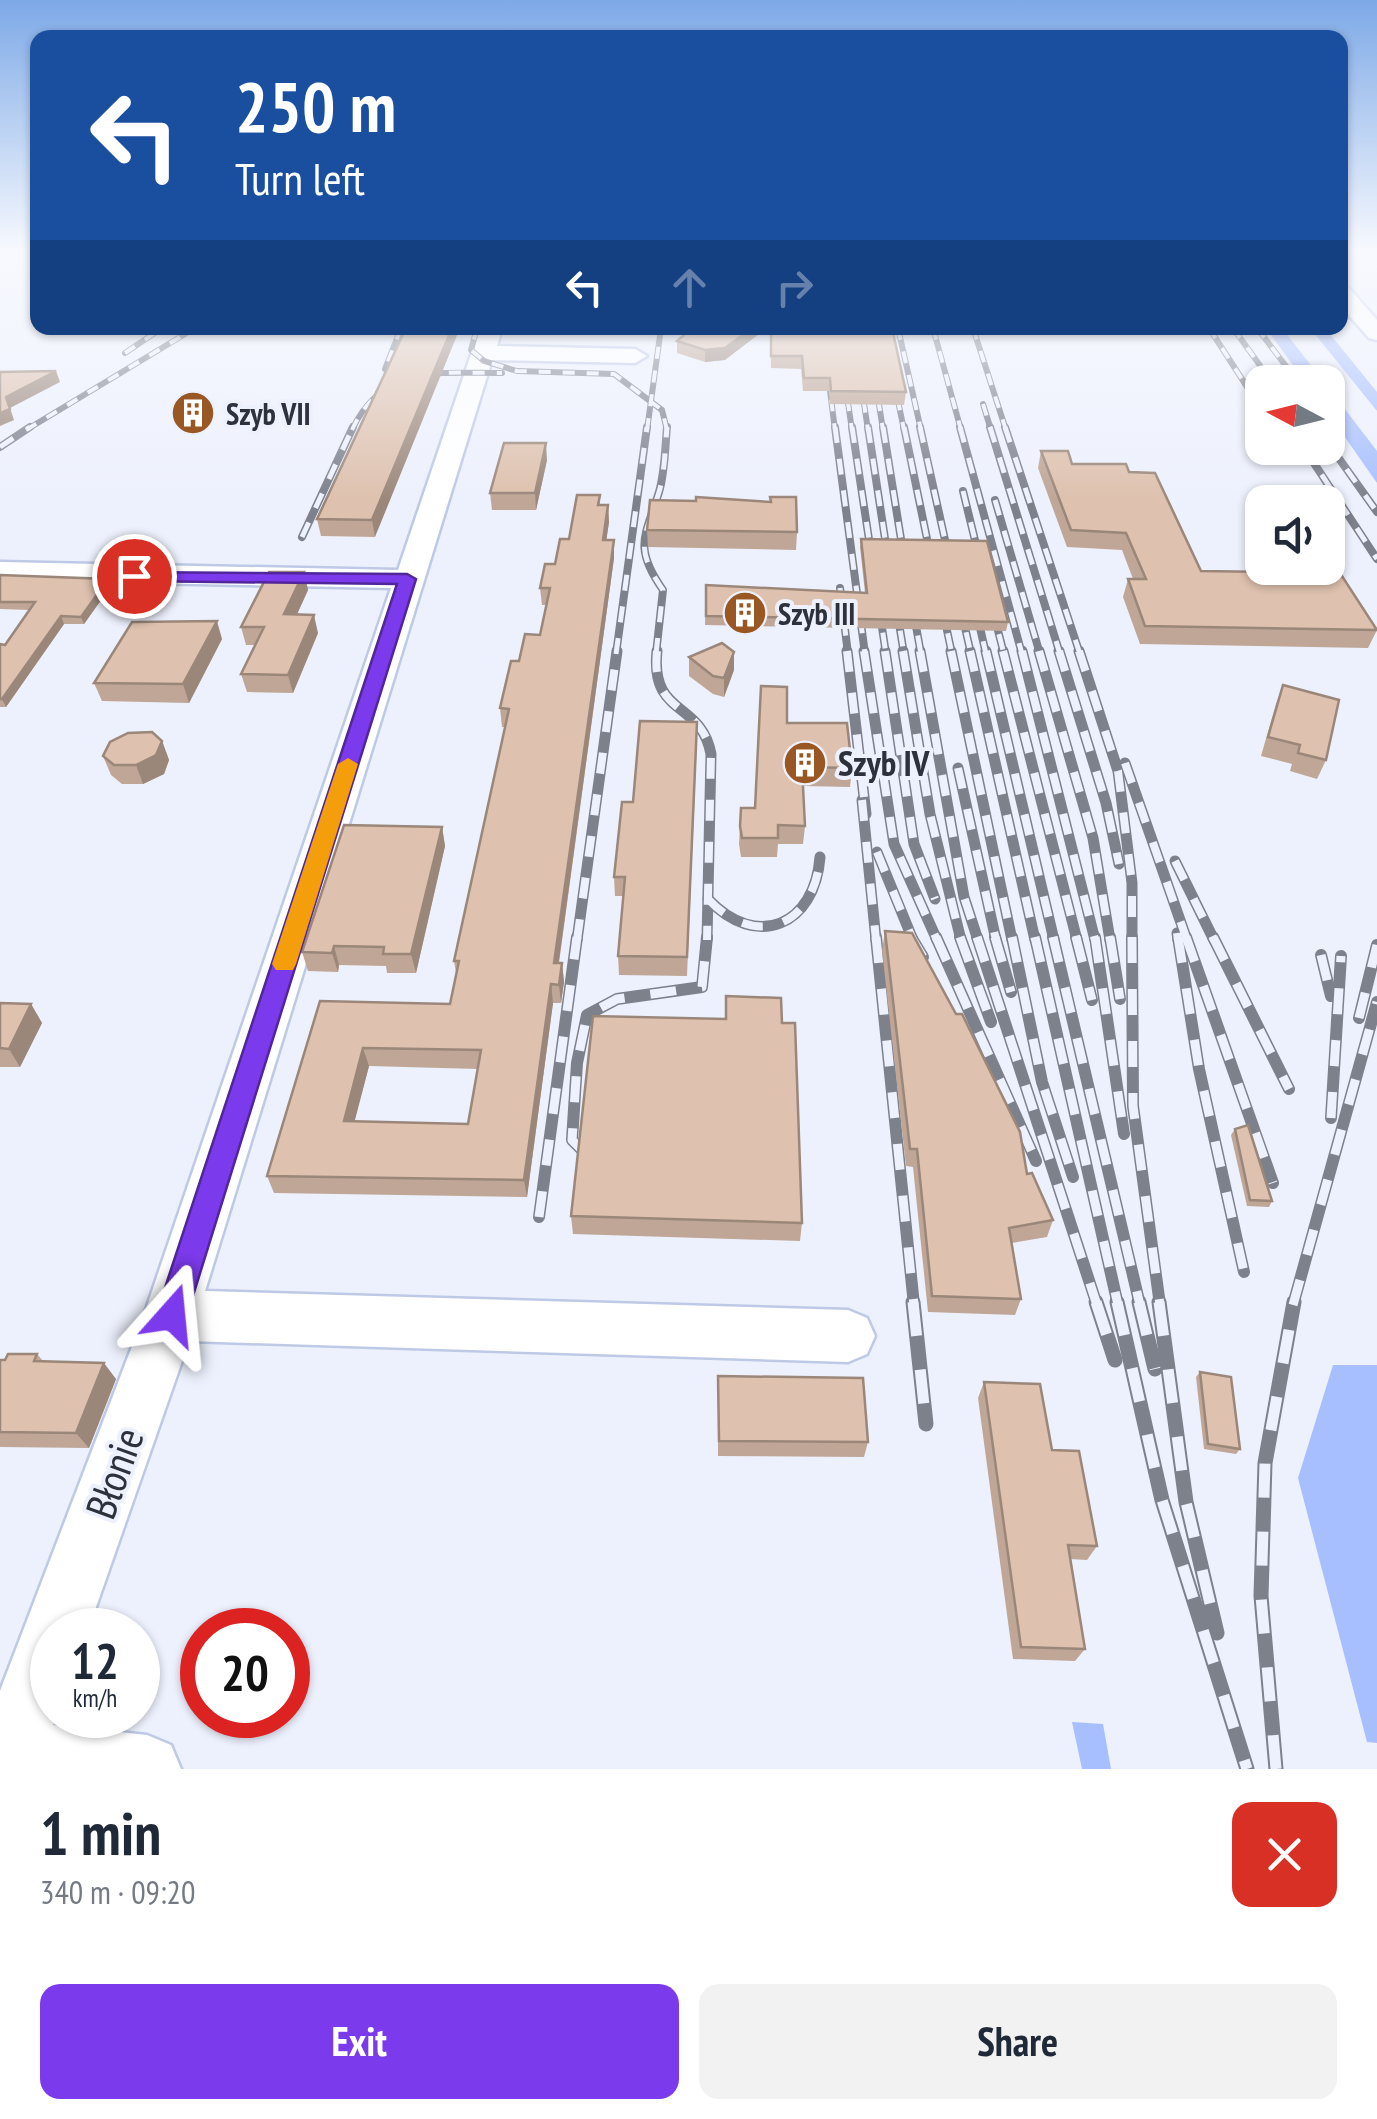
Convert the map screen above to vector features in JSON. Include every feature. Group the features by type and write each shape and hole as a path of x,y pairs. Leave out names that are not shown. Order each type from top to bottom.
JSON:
{"street":[{"path":"487,340 635,356"},
{"name":"Błonie","path":"64,1608 172,1315 487,340"},
{"path":"0,571 407,579"},
{"path":"172,1315 848,1336"},
{"path":"30,1693 4,1759 147,1769"}],"shaded area":[{"path":"1271,336 1288,336 1311,365 1293,365"},
{"path":"1316,336 1331,336 1377,392 1377,411 1345,371 1345,365 1340,365"},
{"path":"1345,409 1377,451 1377,483 1345,437"},
{"path":"1333,1365 1377,1365 1377,1743 1367,1742 1298,1478"},
{"path":"1072,1722 1103,1724 1111,1769 1082,1769"}],"building":[{"path":"402,336 449,336 372,520 317,519"},
{"path":"683,336 742,336 725,348 705,350 677,341"},
{"path":"771,336 894,336 906,392 831,391 830,378 804,378 802,356 771,356"},
{"path":"56,371 6,397 10,409 0,413 0,372"},
{"path":"504,443 546,443 535,493 490,493"},
{"path":"1041,451 1068,451 1072,464 1126,464 1129,472 1155,473 1201,571 1245,572 1245,585 1345,585 1345,581 1377,630 1145,626 1128,579 1146,579 1126,533 1071,530"},
{"path":"577,495 600,495 598,505 608,505 603,540 614,540 554,963 562,963 559,985 551,984 524,1180 267,1176 320,1001 450,1004 459,961 454,961 509,709 500,708 511,661 519,661 525,634 540,635 550,588 540,588 545,564 555,564 560,539 569,539","holes":["363,1048 481,1050 468,1124 344,1121"]},
{"path":"696,497 771,502 770,497 796,497 797,532 647,530 650,500 696,501"},
{"path":"861,539 987,541 1008,622 706,616 706,585 867,593"},
{"path":"269,572 304,572 284,614 314,615 288,675 241,674 264,627 241,627"},
{"path":"0,575 108,579 81,617 61,616 2,699 0,644 5,645 35,602 0,602"},
{"path":"217,621 183,684 94,683 132,622"},
{"path":"722,643 734,652 724,678 713,676 689,657"},
{"path":"1283,685 1339,700 1326,760 1298,753 1300,745 1268,737"},
{"path":"761,686 787,687 787,723 847,723 852,768 802,767 805,826 778,825 778,838 742,838 741,808 755,808"},
{"path":"640,721 697,722 687,957 618,956 625,877 614,877 622,802 633,802"},
{"path":"152,732 162,741 156,755 136,765 114,765 103,756 110,742 128,733"},
{"path":"344,825 442,827 411,954 383,954 384,947 334,946 332,953 302,952"},
{"path":"885,931 912,933 956,1014 962,1014 1020,1132 1027,1174 1032,1173 1053,1220 1009,1228 1021,1299 932,1296 917,1149 910,1149"},
{"path":"726,996 781,998 782,1023 795,1023 802,1223 571,1216 593,1016 726,1019"},
{"path":"0,1003 31,1004 9,1049 0,1048"},
{"path":"1248,1125 1272,1201 1250,1200 1235,1129"},
{"path":"8,1354 37,1354 34,1361 104,1363 76,1433 0,1432 0,1360"},
{"path":"1200,1372 1231,1377 1240,1449 1208,1444"},
{"path":"718,1376 863,1378 868,1442 719,1441"},
{"path":"984,1382 1040,1384 1052,1450 1079,1451 1097,1546 1068,1545 1085,1649 1021,1647"}],"railway":[{"path":"125,353 151,336"},
{"path":"26,430 182,336"},
{"path":"398,336 385,369 411,375"},
{"path":"475,336 471,350 484,361 517,371 614,374 651,402"},
{"path":"651,402 660,336"},
{"path":"823,336 835,430"},
{"path":"838,336 852,430"},
{"path":"868,336 883,430"},
{"path":"885,336 904,430"},
{"path":"900,336 921,430"},
{"path":"935,336 961,430"},
{"path":"975,336 1006,430"},
{"path":"1214,336 1245,384"},
{"path":"1238,336 1260,365"},
{"path":"1263,336 1285,365"},
{"path":"352,430 379,393 396,383 435,374 502,373"},
{"path":"860,377 868,430"},
{"path":"647,430 651,402"},
{"path":"651,402 662,410 667,429"},
{"path":"983,404 991,430"},
{"path":"0,447 30,427"},
{"path":"302,537 353,427"},
{"path":"616,654 647,427"},
{"path":"835,427 865,654"},
{"path":"852,427 873,566"},
{"path":"868,427 889,565"},
{"path":"883,427 905,564"},
{"path":"904,427 933,568"},
{"path":"920,427 951,567"},
{"path":"960,427 1022,654"},
{"path":"990,427 1060,654"},
{"path":"1005,427 1080,654"},
{"path":"656,654 663,590 648,563 644,542 661,484 667,429"},
{"path":"1315,465 1377,559"},
{"path":"1344,465 1377,512"},
{"path":"963,491 982,569"},
{"path":"995,500 1040,654"},
{"path":"840,588 848,654"},
{"path":"895,599 904,654"},
{"path":"878,601 886,654"},
{"path":"959,601 971,654"},
{"path":"941,602 952,654"},
{"path":"991,603 1004,654"},
{"path":"912,604 921,654"},
{"path":"976,610 986,654"},
{"path":"577,940 617,651"},
{"path":"657,651 661,687 697,724 711,754 707,940"},
{"path":"847,651 866,814"},
{"path":"864,651 894,844 937,940"},
{"path":"885,651 914,844 935,899"},
{"path":"903,651 930,814 961,939"},
{"path":"920,651 964,897 978,940"},
{"path":"951,651 1012,940"},
{"path":"970,651 1035,940"},
{"path":"986,651 1054,940"},
{"path":"1003,651 1077,940"},
{"path":"1022,651 1095,940"},
{"path":"1039,651 1093,838 1110,940"},
{"path":"1059,651 1106,803 1119,864"},
{"path":"1079,651 1118,771 1132,883 1132,937"},
{"path":"1125,763 1187,940"},
{"path":"958,768 996,940"},
{"path":"862,800 876,940"},
{"path":"877,852 913,940"},
{"path":"708,899 745,924 781,923 807,900 820,857"},
{"path":"1175,861 1214,940"},
{"path":"1177,933 1178,940"},
{"path":"539,1217 577,937"},
{"path":"582,1150 572,1140 577,1063 587,1015 617,999 702,987 707,937"},
{"path":"876,937 914,1305"},
{"path":"911,937 923,957"},
{"path":"936,937 1036,1161"},
{"path":"977,937 1097,1305"},
{"path":"995,937 1011,992"},
{"path":"1012,937 1042,1082 1073,1177"},
{"path":"1035,937 1118,1305"},
{"path":"1053,937 1140,1305"},
{"path":"1076,937 1092,1000"},
{"path":"1095,937 1124,1134"},
{"path":"1110,937 1120,999"},
{"path":"1132,937 1133,1106 1160,1305"},
{"path":"1178,937 1199,1069 1244,1272"},
{"path":"1186,937 1273,1183"},
{"path":"1213,937 1289,1089"},
{"path":"961,939 991,1022"},
{"path":"1359,1018 1377,945"},
{"path":"1321,955 1331,996"},
{"path":"1331,1118 1341,956"},
{"path":"1293,1305 1377,1002"},
{"path":"913,1302 926,1424"},
{"path":"1096,1302 1115,1360"},
{"path":"1117,1302 1162,1500 1247,1769"},
{"path":"1139,1302 1155,1369"},
{"path":"1159,1302 1186,1502 1217,1633"},
{"path":"1276,1769 1261,1596 1265,1463 1294,1302"}],"slow traffic":[{"path":"284,964 348,764"}],"place":[{"name":"Szyb VII","path":"193,413"},
{"name":"Szyb III","path":"745,613"},
{"name":"Szyb IV","path":"805,763"}],"route":[{"path":"134,576 407,579 172,1315"}]}
